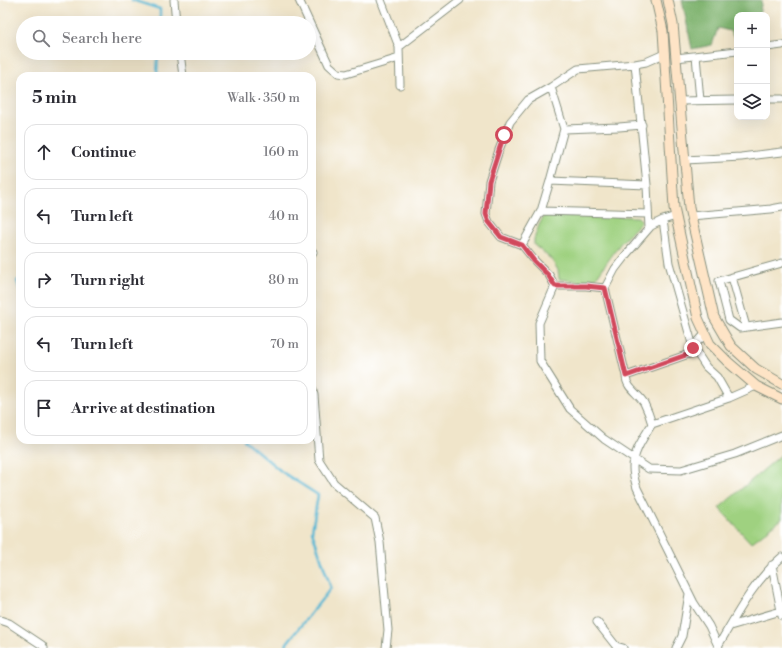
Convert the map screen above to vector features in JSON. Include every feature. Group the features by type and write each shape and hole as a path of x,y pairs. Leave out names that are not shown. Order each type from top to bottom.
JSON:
{"main road":[{"path":"656,0 663,31 674,208 698,318 710,344 728,362 756,386 782,399"},
{"path":"668,0 673,24 689,208 714,317 731,346 756,369 782,384"}],"street":[{"path":"174,0 175,16"},
{"path":"299,0 306,16"},
{"path":"381,0 399,47 400,85"},
{"path":"399,47 460,0"},
{"path":"316,37 329,65 338,73 346,74 399,58"},
{"path":"770,47 782,45"},
{"path":"676,58 734,51"},
{"path":"555,286 548,275 534,261 522,245 501,237 489,222 486,214 489,181 510,122 528,100 578,69 635,64 646,62 664,54"},
{"path":"696,56 700,100"},
{"path":"181,60 182,72"},
{"path":"635,64 642,125 649,228"},
{"path":"522,245 541,211 564,128 551,87"},
{"path":"770,99 782,99"},
{"path":"679,101 734,100"},
{"path":"564,128 642,125"},
{"path":"685,160 741,157 782,152"},
{"path":"550,181 647,185"},
{"path":"691,216 782,207"},
{"path":"541,211 648,214"},
{"path":"652,424 644,402 629,386 626,380 605,288 614,269 649,228 663,220 676,216"},
{"path":"663,220 669,263 693,348 706,367 717,377 729,398"},
{"path":"782,263 719,281 729,320 740,328 782,322"},
{"path":"732,277 746,327"},
{"path":"555,286 586,286 605,288"},
{"path":"555,286 540,323 540,362 570,409 604,439 649,469 681,470 735,454 782,435"},
{"path":"626,376 689,354 705,334"},
{"path":"719,647 709,626 689,594 636,488 633,469 634,459 652,424 729,398 756,386"},
{"path":"316,421 319,460 334,483 375,518 382,557 388,630 386,648"},
{"path":"719,647 751,592 772,565 782,556"},
{"path":"730,626 782,613 772,565"},
{"path":"676,648 682,636 689,594"},
{"path":"0,620 9,622 42,645 44,648"},
{"path":"597,622 616,646 623,648"}],"green space":[{"path":"682,0 762,0 760,12 734,12 734,38 730,31 718,28 712,45 692,49"},
{"path":"545,214 638,217 642,221 620,244 596,278 592,282 583,282 559,279 558,270 551,259 534,245 534,239"},
{"path":"782,454 782,519 751,543 719,508"}],"waterway":[{"path":"132,0 160,9 160,16"},
{"path":"157,72 158,60"},
{"path":"249,444 282,472 318,495 312,531 331,588 287,643 286,648"}],"route":[{"path":"504,135 489,181 486,214 489,222 501,237 522,245 534,261 548,275 555,286 586,286 605,288 626,376 689,354 693,348"}]}
